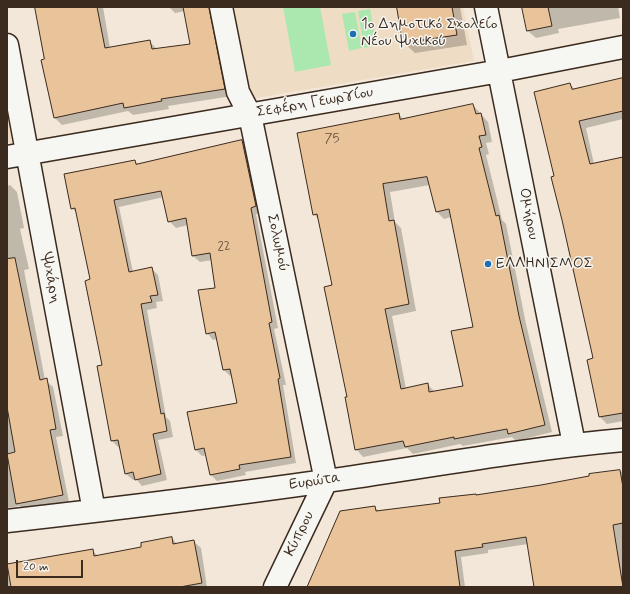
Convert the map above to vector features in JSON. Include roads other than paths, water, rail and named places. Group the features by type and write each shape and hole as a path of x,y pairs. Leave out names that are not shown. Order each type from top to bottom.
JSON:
{"street":[{"name":"Σολωμού","path":"221,7 238,92 250,115 326,481"},
{"name":"Ομήρου","path":"486,7 574,444"},
{"name":"Ψυχάρη","path":"7,44 17,155 94,511"},
{"name":"Σεφέρη Γεωργίου","path":"17,155 500,71 623,47"},
{"name":"Ευρώτα","path":"7,521 326,481 574,444 623,440"},
{"name":"Κύπρου","path":"275,587 326,481"}],"place":[{"name":"1ο Δημοτικό Σχολείο Νέου Ψυχικού","path":"353,34"},
{"name":"ΕΛΛΗΝΙΣΜΟΣ","path":"488,264"}]}
